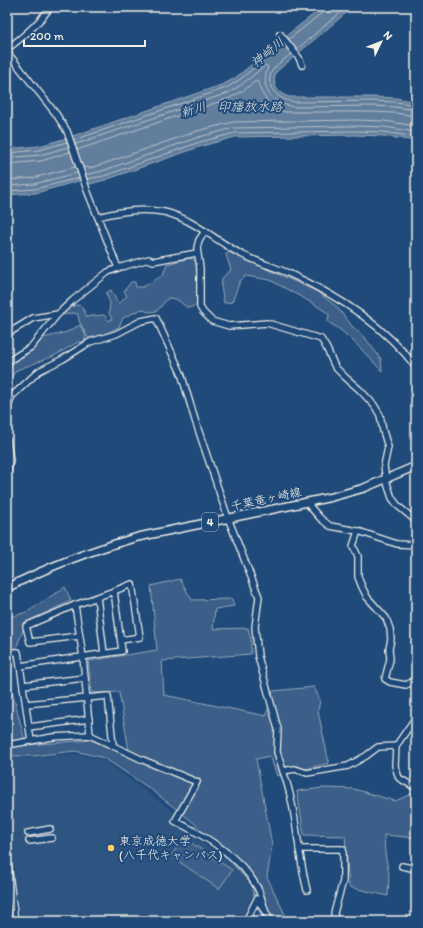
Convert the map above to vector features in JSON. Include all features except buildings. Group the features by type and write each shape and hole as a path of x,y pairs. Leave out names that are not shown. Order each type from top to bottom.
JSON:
{"main road":[{"name":"千葉竜ヶ崎線","path":"7,588 57,564 114,544 138,537 306,502 364,488 386,480 416,466"}],"street":[{"path":"7,49 19,40 42,18 50,7"},
{"path":"280,34 299,58 302,65"},
{"path":"7,52 56,114 67,131 87,190 118,268"},
{"path":"98,217 128,211 145,210 180,217 242,255 287,273 344,302 392,340 407,355 416,367"},
{"path":"204,231 199,240 198,253 200,268 200,308 207,317 220,324 229,326 267,323 321,339 335,367 360,390 374,405 380,415 388,447 384,466 386,480 392,498 398,506 416,521"},
{"path":"7,362 31,347 58,314 108,272 148,259 153,261 198,253"},
{"path":"7,334 33,318 58,314"},
{"path":"7,410 12,396 39,371 64,359 90,342 116,334 141,321 156,318 181,373 228,518 259,597 255,627 258,656 278,729 278,752 292,804 302,870 307,890"},
{"path":"7,440 10,461 7,473"},
{"path":"306,502 326,525 358,531 392,543 416,545"},
{"path":"358,531 353,546 358,556 358,577 368,597 386,618 390,629 390,659 385,679 390,682 406,685 416,680"},
{"path":"79,636 30,642 26,626 75,605 132,584 140,637 120,640"},
{"path":"20,666 122,651 114,590"},
{"path":"97,597 104,654"},
{"path":"75,605 83,657 90,735"},
{"path":"7,652 18,652 31,741"},
{"path":"23,685 85,678"},
{"path":"26,704 108,696 113,746"},
{"path":"416,717 396,746 395,766 399,778 416,788"},
{"path":"29,727 89,719"},
{"path":"7,746 54,737 90,735 197,782 175,821 211,840 246,871 258,887 266,913"},
{"path":"283,771 295,769 307,773 348,766 378,747 396,746"},
{"path":"28,833 50,829"},
{"path":"29,841 52,838"},
{"path":"299,849 343,849 343,881 334,913 335,918 338,921"},
{"path":"7,856 15,921"},
{"path":"402,866 416,869"},
{"path":"246,921 257,900 271,921"}],"shaded area":[{"path":"228,252 316,291 337,307 352,326 366,339 381,359 382,371 350,338 328,322 329,314 270,280 246,276 240,281 232,302 224,303 221,287 222,278 231,270 226,255"},
{"path":"190,258 196,261 198,305 188,308 176,299 168,298 157,311 148,312 142,309 123,318 119,327 103,335 88,338 79,321 78,314 72,313 64,315 62,312 68,307 79,305 87,317 104,315 109,321 112,319 109,313 110,303 106,293 111,290 119,303 127,296 124,291 131,282 135,282 136,287 143,287 163,275 167,264"},
{"path":"80,325 86,336 84,342 78,342 54,356 17,370 7,382 7,359 10,357 15,362 27,354 43,338 67,332"},
{"path":"180,579 192,600 232,599 234,606 215,609 213,629 248,628 251,641 251,654 162,661 164,695 266,716 273,691 314,687 320,700 318,711 329,763 277,776 270,756 256,759 272,845 267,877 288,921 265,921 256,906 252,885 193,822 149,788 104,758 75,751 33,756 7,756 7,618 27,612 65,587 71,601 26,622 14,654 10,683 26,745 91,740 130,757 119,692 92,693 88,661 157,650 151,586"},
{"name":"東京成徳大学 (八千代キャンパス)","path":"76,754 103,760 171,810 193,836 227,860 256,891 243,921 20,921 7,815 7,759"},
{"path":"324,788 354,789 395,801 416,792 416,838 384,835 385,853 389,875 388,896 349,887 345,836 304,835 297,791"},
{"path":"184,838 232,870 219,889 171,856"}],"water":[{"name":"印旛放水路","path":"323,7 353,7 276,72 276,88 281,93 289,97 374,97 396,98 416,102 416,141 383,136 354,135 235,137 202,146 90,184 78,181 36,193 7,195 7,149 39,146 67,138 224,84 235,78 280,42 285,35"}],"place":[{"name":"東京成徳大学 (八千代キャンパス)","path":"111,848"}],"water label":[{"name":"神崎川","path":"267,52"},
{"name":"新川","path":"193,109"}]}
